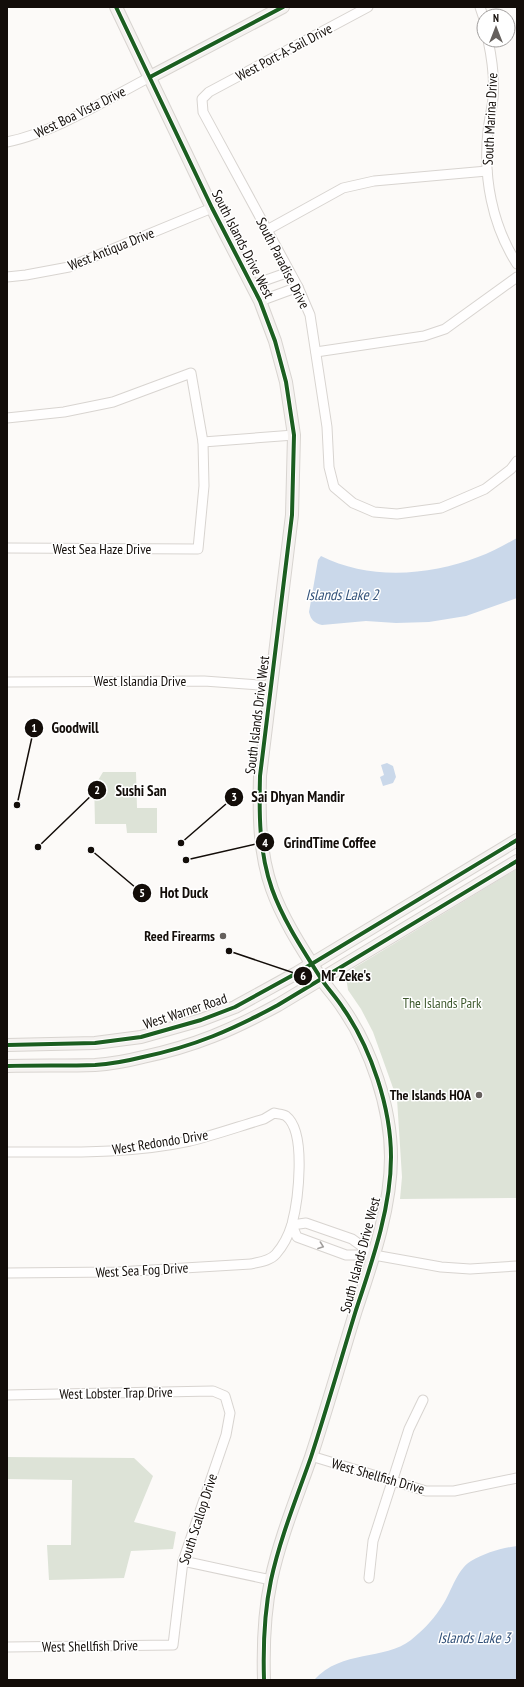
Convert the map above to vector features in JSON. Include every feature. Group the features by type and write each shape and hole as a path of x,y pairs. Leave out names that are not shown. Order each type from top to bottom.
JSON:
{"street":[{"name":"South Islands Drive West","path":"116,7 212,208 260,301 275,341 286,382 294,435 292,515 260,776 259,812 263,857 273,890 298,940 321,978 344,1009 366,1048 379,1086 387,1117 391,1157 388,1195 374,1255 311,1456 284,1533 271,1580 264,1625 264,1680"},
{"path":"150,78 283,7"},
{"name":"West Port-A-Sail Drive","path":"202,99 209,92 368,7"},
{"name":"South Marina Drive","path":"489,48 493,68 493,97 488,132 487,171 494,216 506,248 517,264"},
{"name":"West Boa Vista Drive","path":"7,142 25,138 78,115 150,78"},
{"name":"South Paradise Drive","path":"202,99 203,112 298,287 310,315 327,427 329,467 334,487 353,503 374,512 397,514 440,508 485,489 511,469 517,461"},
{"path":"267,230 343,188 374,181 487,171"},
{"name":"West Antiqua Drive","path":"7,277 69,267 212,208"},
{"path":"252,285 289,272"},
{"path":"316,352 424,336 445,329 517,277"},
{"path":"260,301 298,287"},
{"path":"7,418 64,412 114,402 191,372 202,442 294,435"},
{"name":"West Sea Haze Drive","path":"7,548 198,549 204,486 202,442"},
{"name":"West Islandia Drive","path":"7,682 204,681 272,686"},
{"name":"West Warner Road","path":"7,1046 78,1044 141,1037 201,1020 235,1007 312,964 517,840"},
{"path":"7,1066 96,1065 131,1060 177,1050 209,1039 247,1022 517,861"},
{"path":"78,1044 79,1065"},
{"name":"West Redondo Drive","path":"7,1152 105,1152 148,1148 190,1140 264,1119 274,1113 285,1116 292,1124 296,1134 299,1153 298,1189 292,1225"},
{"path":"374,1255 352,1239 306,1223 292,1225 298,1237 346,1254 374,1255 441,1267 470,1269 517,1266"},
{"name":"West Sea Fog Drive","path":"7,1273 117,1272 251,1264 266,1260 275,1255 292,1225"},
{"name":"West Lobster Trap Drive","path":"7,1395 213,1391 225,1396"},
{"name":"South Scallop Drive","path":"173,1644 183,1561 226,1435 230,1413 225,1396"},
{"path":"369,1578 372,1541 409,1429 423,1400"},
{"name":"West Shellfish Drive","path":"311,1456 426,1491 454,1491 517,1478"},
{"path":"183,1561 271,1580"},
{"name":"West Shellfish Drive","path":"7,1647 173,1644"}],"green space":[{"path":"103,772 136,772 137,808 157,808 157,833 127,833 126,824 95,824 94,781 97,782"},
{"name":"The Islands Park","path":"517,869 517,1198 400,1199 402,1177 397,1099 373,1032 361,1009 348,990 346,977 354,968"},
{"path":"7,1457 134,1458 153,1476 134,1522 176,1532 173,1549 131,1551 124,1578 49,1580 47,1545 71,1545 72,1480 7,1479"}],"water":[{"name":"Islands Lake 2","path":"517,538 517,598 466,616 429,622 396,623 366,621 322,625 313,621 310,615 309,612 318,560 321,556 339,564 358,569 399,573 439,568 459,563 493,551"},
{"path":"387,763 393,766 396,777 393,783 383,786 380,777 384,775 381,765"},
{"name":"Islands Lake 3","path":"517,1546 517,1680 314,1680 325,1670 337,1664 350,1659 388,1651 411,1640 427,1626 437,1613 444,1603 457,1577 466,1565 487,1553"}],"cycle path":[{"path":"116,7 212,208 260,301 275,341 286,382 294,435 292,515 260,776 260,819 262,847 264,861 272,889 282,912 320,977 340,1004 362,1041 378,1079 390,1138 391,1157 388,1196 380,1235 317,1439 284,1533 271,1580 264,1630 264,1680"},
{"path":"150,77 283,7"},
{"path":"7,1045 95,1043 141,1037 201,1020 235,1007 295,974 517,840"},
{"path":"7,1066 95,1065 113,1063 180,1048 229,1030 278,1005 517,861"}],"place":[{"name":"Goodwill","path":"17,805"},
{"name":"Sai Dhyan Mandir","path":"181,843"},
{"name":"Sushi San","path":"38,847"},
{"name":"Hot Duck","path":"91,850"},
{"name":"GrindTime Coffee","path":"186,860"},
{"name":"Reed Firearms","path":"223,936"},
{"name":"Mr Zeke's","path":"229,951"},
{"name":"The Islands HOA","path":"479,1095"}]}
